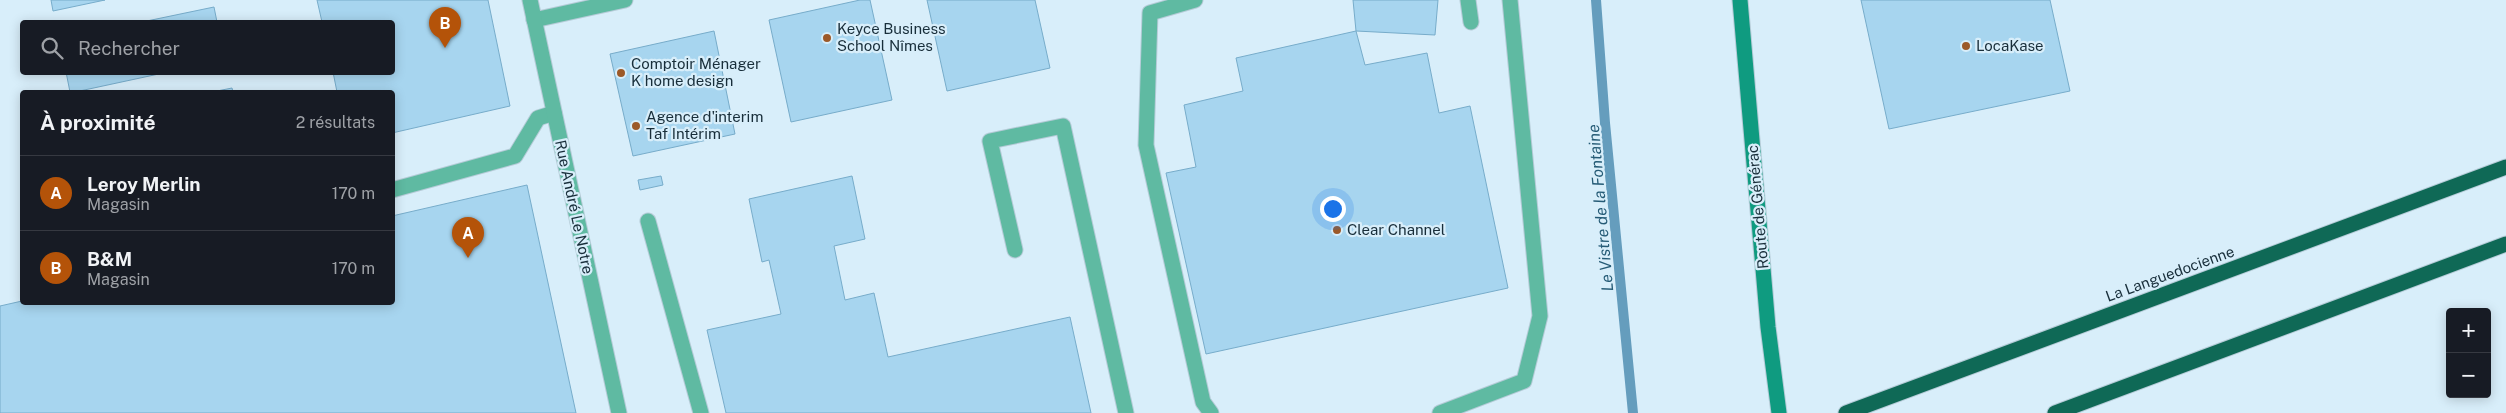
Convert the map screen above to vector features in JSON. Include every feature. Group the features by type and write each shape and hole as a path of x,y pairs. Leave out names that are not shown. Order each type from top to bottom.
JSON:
{"highway":[{"name":"La Languedocienne","path":"1846,413 2506,167"},
{"path":"2055,413 2506,244"}],"main road":[{"name":"Route de Générac","path":"1740,0 1768,327 1780,413"}],"street":[{"name":"Rue André Le Notre","path":"530,0 619,413"},
{"path":"534,20 625,0"},
{"path":"1195,0 1150,13 1146,145 1203,402 1211,413"},
{"path":"1468,0 1471,22"},
{"path":"1440,413 1524,381 1540,316 1510,0"},
{"path":"395,189 515,156 538,118 554,112"},
{"path":"1016,250 990,141 1063,126 1126,413"},
{"path":"648,221 701,413"}],"building":[{"path":"51,0 105,0 53,11"},
{"path":"317,0 488,0 510,106 395,132 395,90 337,90 334,75 395,75 395,20 322,20"},
{"path":"860,0 870,0 892,100 791,122 769,20"},
{"path":"927,0 1035,0 1050,68 947,91"},
{"path":"1353,0 1438,0 1435,35 1356,31"},
{"name":"LocaKase","path":"1861,0 2050,0 2070,91 1889,129"},
{"path":"214,7 217,20 152,20"},
{"path":"714,31 735,134 633,156 610,54"},
{"name":"Clear Channel","path":"1356,31 1365,65 1427,53 1439,113 1470,106 1508,288 1206,354 1166,173 1196,167 1184,105 1243,91 1236,58"},
{"path":"67,75 154,75 84,90 70,90"},
{"path":"661,176 663,185 640,190 638,180"},
{"path":"852,176 865,239 834,246 845,300 874,293 888,357 1070,317 1091,413 726,413 707,330 781,314 769,260 762,262 749,199"},
{"path":"527,185 576,413 0,413 0,306 20,301 20,305 395,305 395,215"}],"waterway":[{"name":"Le Vistre de la Fontaine","path":"1596,0 1605,123 1633,413"}],"place":[{"name":"Keyce Business School Nîmes","path":"827,38"},
{"name":"LocaKase","path":"1966,46"},
{"name":"B&M","path":"445,48"},
{"name":"Comptoir Ménager K home design","path":"621,73"},
{"name":"Agence d'interim Taf Intérim","path":"636,126"},
{"name":"Clear Channel","path":"1337,230"},
{"name":"Leroy Merlin","path":"468,258"}]}
